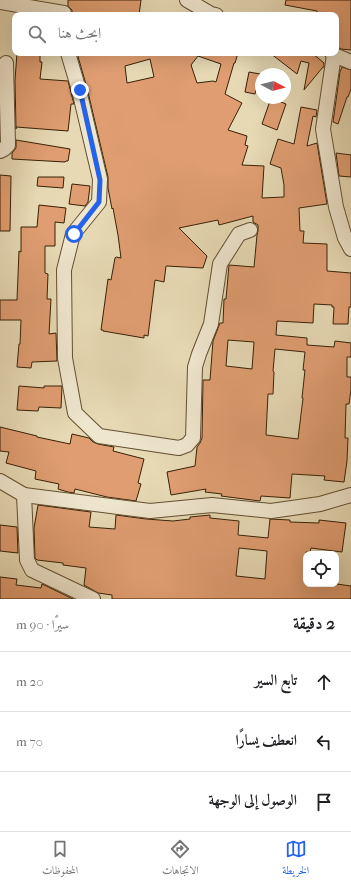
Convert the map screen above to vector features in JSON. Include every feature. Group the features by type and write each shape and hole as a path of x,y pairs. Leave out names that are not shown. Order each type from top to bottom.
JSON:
{"street":[{"path":"188,0 208,12"},
{"path":"0,2 64,9"},
{"path":"69,56 80,90 100,180 99,202 74,234 64,270 65,358 74,413 99,436 179,448 187,445 193,438 195,368 211,324 220,264 239,234 250,230"},
{"path":"333,56 323,130 336,207 345,238 351,250"},
{"path":"338,56 351,62"},
{"path":"0,151 8,145 6,63"},
{"path":"0,481 24,494 150,511 212,505 272,511 320,504 351,494"},
{"path":"24,494 27,560 32,570 93,599"}],"building":[{"path":"68,0 141,0 139,12 72,12 68,6"},
{"path":"286,0 351,0 351,50 339,48 339,12 317,12 285,5"},
{"path":"17,56 40,56 40,62 42,62 40,79 68,81 74,104 71,104 68,131 16,127 16,129 15,80"},
{"path":"78,56 198,56 237,56 225,94 242,103 228,130 247,136 245,145 248,146 242,165 264,166 262,198 284,197 284,185 281,168 270,164 278,139 294,144 301,107 317,110 316,117 313,116 307,146 317,143 327,204 299,208 300,231 304,231 303,243 327,244 327,271 351,273 351,307 349,307 348,324 333,324 334,307 332,307 332,305 314,304 313,323 277,321 276,335 307,338 307,345 334,347 335,341 351,343 351,357 347,357 347,377 351,377 351,389 349,404 346,404 345,438 348,438 344,482 324,480 325,476 292,474 290,498 261,496 260,501 221,496 222,494 205,492 206,489 171,495 167,472 195,466 197,447 202,438 203,380 210,380 213,341 220,323 223,323 224,299 226,299 229,265 254,267 258,225 253,222 253,216 219,225 218,220 179,228 207,256 203,268 166,266 164,282 155,280 148,336 144,335 144,338 103,331 101,330 108,279 111,280 115,258 121,258 113,208 112,209 108,188 108,177","holes":["198,56 221,64 216,82 197,83 191,65","150,59 154,77 127,83 125,66","228,340 254,342 252,369 226,366","275,349 305,352 303,370 305,370 303,398 298,439 266,435 268,394 273,394"]},
{"path":"274,56 316,56 324,63 324,67 304,90 309,63 301,61 297,74"},
{"path":"342,67 351,70 351,89 338,124 333,122"},
{"path":"249,72 255,73 255,94 245,92"},
{"path":"269,104 286,104 277,130 262,124"},
{"path":"16,140 70,149 68,161 12,159 12,153 16,148"},
{"path":"336,153 351,155 351,177 339,176"},
{"path":"0,175 11,176 10,231 0,231"},
{"path":"38,177 64,177 63,188 37,186"},
{"path":"72,184 90,186 88,202 85,206 69,204"},
{"path":"39,205 66,208 64,223 55,222 55,246 45,246 45,273 48,274 47,299 51,299 49,334 56,333 57,361 32,362 31,368 17,367 21,320 0,320 0,300 17,300 19,251 21,252 21,227 37,227"},
{"path":"19,386 44,388 44,386 62,386 61,408 39,407 38,411 17,410"},
{"path":"0,427 70,444 72,434 89,438 98,444 114,447 113,451 144,459 138,483 141,484 136,501 107,497 75,489 74,493 68,492 58,489 59,484 35,479 36,471 6,463 9,452 0,451"},
{"path":"38,505 91,512 89,527 115,529 116,515 173,521 190,519 190,517 210,515 210,518 239,521 238,535 268,538 270,519 290,520 290,522 319,523 319,520 346,523 342,552 311,548 310,551 303,551 303,587 339,587 339,584 351,586 351,599 112,599 112,595 98,593 84,585 86,568 63,565 63,563 37,560 35,558 34,528","holes":["239,548 267,551 265,579 236,576"]},
{"path":"0,525 17,527 18,553 0,551"},
{"path":"0,577 17,579 16,585 41,588 42,584 73,599 0,599"}],"route":[{"path":"74,234 99,202 100,180 80,90"}]}
